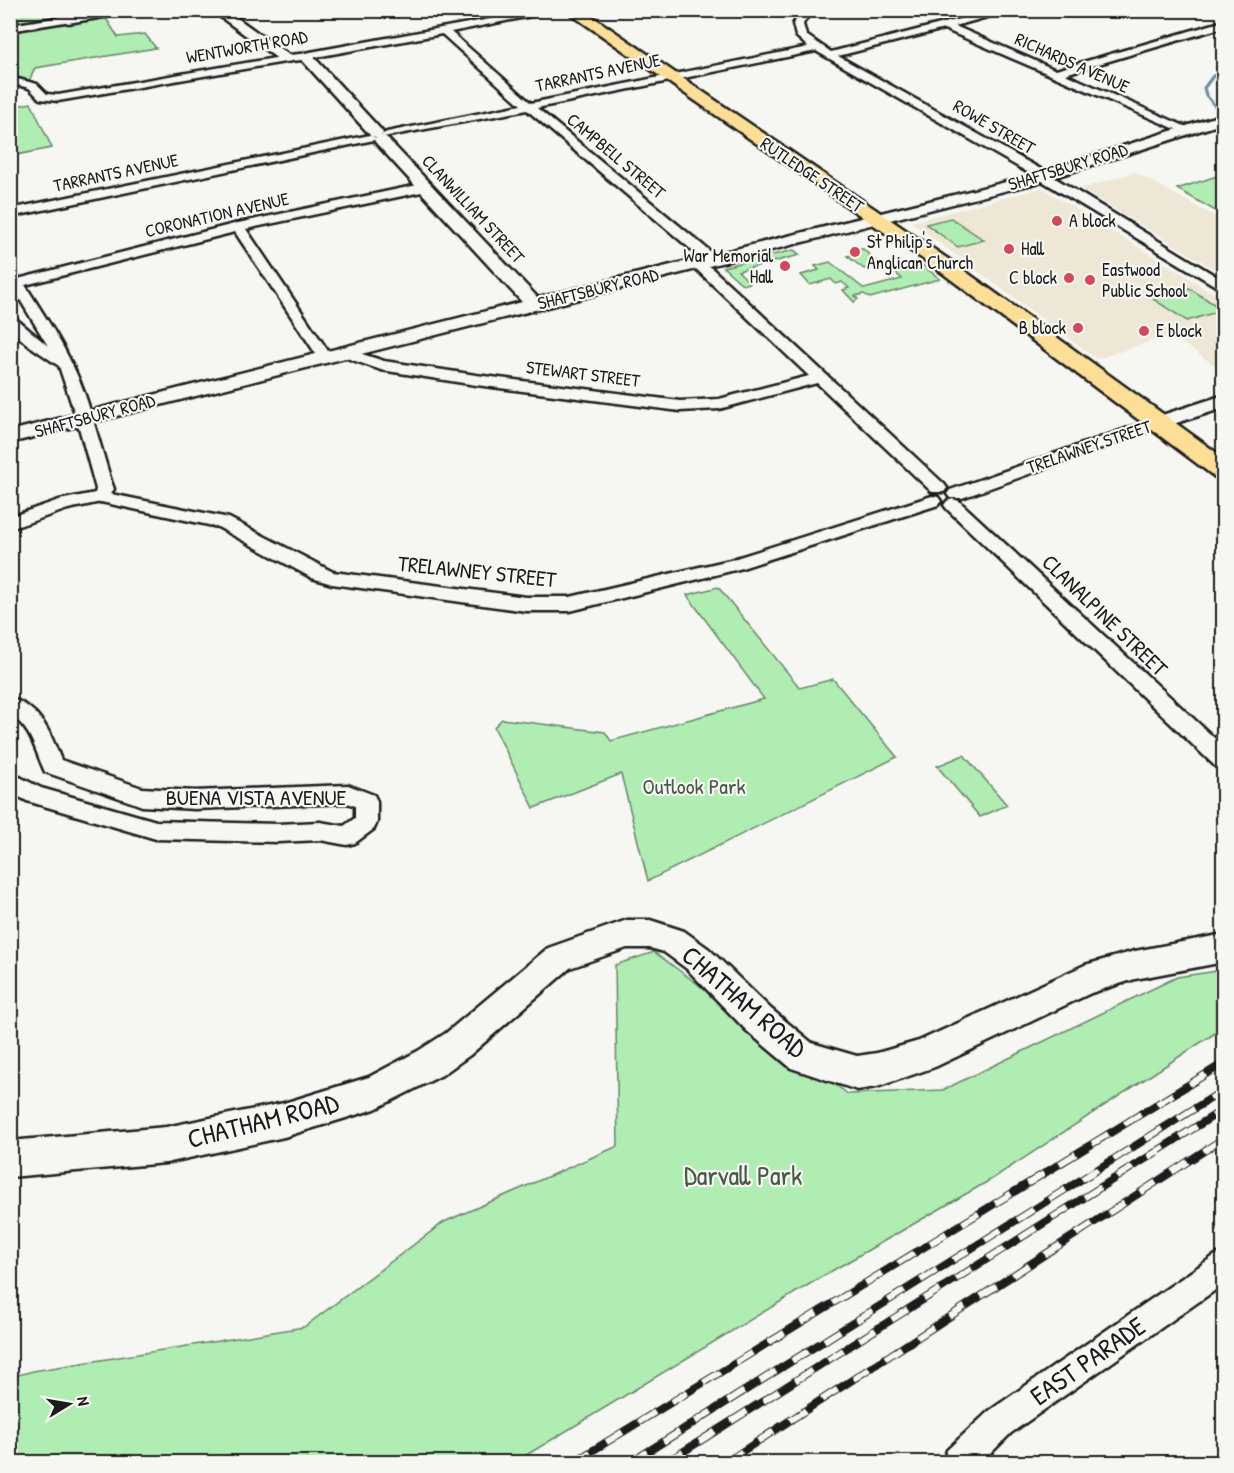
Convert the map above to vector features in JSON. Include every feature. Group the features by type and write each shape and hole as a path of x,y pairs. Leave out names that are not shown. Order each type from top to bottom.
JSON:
{"main road":[{"name":"RUTLEDGE STREET","path":"572,10 944,265 1224,471"}],"street":[{"path":"54,10 68,19"},
{"path":"10,28 122,10"},
{"path":"217,10 287,59"},
{"name":"WENTWORTH ROAD","path":"10,80 33,86 44,97 50,99 557,10"},
{"name":"ROWE STREET","path":"808,10 799,20 798,29 801,36 817,48 1043,176 1224,287"},
{"path":"830,55 1008,10"},
{"path":"1055,74 1224,24"},
{"name":"RICHARDS AVENUE","path":"946,26 1185,130"},
{"name":"CAMPBELL STREET","path":"444,31 706,262"},
{"name":"TARRANTS AVENUE","path":"10,213 817,48"},
{"name":"CLANWILLIAM STREET","path":"304,56 535,304"},
{"name":"SHAFTSBURY ROAD","path":"10,436 147,398 178,393 1043,176 1224,118"},
{"name":"CORONATION AVENUE","path":"14,284 238,227 427,187"},
{"path":"238,227 334,354"},
{"path":"706,262 935,495 942,506 954,500"},
{"path":"10,523 65,504 101,497 105,489 79,395 66,364 14,284"},
{"path":"10,321 32,341 66,364"},
{"name":"STEWART STREET","path":"334,354 381,365 476,380 691,407 720,404 819,378"},
{"name":"TRELAWNEY STREET","path":"954,500 1157,423 1224,401"},
{"name":"TRELAWNEY STREET","path":"101,497 223,522 319,574 332,578 526,604 551,605 604,597 733,565 935,495"},
{"name":"CLANALPINE STREET","path":"954,500 1224,761"},
{"name":"BUENA VISTA AVENUE","path":"10,706 23,709 35,723 53,766 142,797 195,800 348,794 366,801 366,822 347,836 320,831 278,833 156,830 35,795 10,781"},
{"name":"CHATHAM ROAD","path":"10,1159 166,1145 284,1120 375,1092 430,1063 458,1044 559,958 627,934 650,934 673,941 698,959 759,1020 803,1057 856,1073 877,1070 923,1056 1085,980 1135,965 1224,948"},
{"name":"EAST PARADE","path":"959,1462 1000,1422 1224,1266"}],"shaded area":[{"path":"1135,172 1223,221 1223,274 1081,189"},
{"name":"Eastwood Public School","path":"1042,188 1223,299 1223,371 1171,335 1097,359 911,222"}],"green space":[{"path":"10,11 43,11 59,17 11,24"},
{"path":"105,17 118,37 145,34 156,48 35,68 29,81 11,78 14,70 11,61 11,32"},
{"path":"31,103 52,148 11,156 11,107"},
{"path":"1223,174 1223,212 1219,213 1177,189"},
{"path":"951,218 984,240 958,247 926,224"},
{"path":"858,249 863,249 880,265 864,269 847,256 858,254"},
{"path":"794,250 800,255 738,271 750,283 743,285 723,267"},
{"path":"917,261 940,279 870,298 864,294 855,296 858,299 854,302 843,290 849,288 842,282 836,284 831,279 810,285 801,275 819,270 815,266 830,262 863,288 868,288 902,279 891,269"},
{"path":"1189,288 1223,310 1187,321 1153,299"},
{"name":"Outlook Park","path":"718,587 800,688 833,679 897,757 648,881 621,774 534,808 494,727 502,719 605,732 611,741 764,699 687,595"},
{"path":"964,755 1007,805 980,817 937,766"},
{"name":"Darvall Park","path":"654,952 848,1094 943,1090 1177,977 1223,970 1223,1028 992,1179 823,1276 515,1462 11,1462 11,1377 33,1371 304,1327 444,1222 618,1146 615,965"}],"waterway":[{"path":"1214,10 1224,17"},
{"path":"1218,110 1206,95 1204,88 1213,76 1224,73"}],"railway":[{"path":"574,1462 1224,1063"},
{"path":"631,1462 1224,1090"},
{"path":"667,1462 1224,1109"},
{"path":"726,1462 1224,1138"}],"place":[{"name":"A block","path":"1057,221"},
{"name":"Hall","path":"1009,249"},
{"name":"St Philip's Anglican Church","path":"855,252"},
{"name":"War Memorial Hall","path":"785,266"},
{"name":"C block","path":"1069,278"},
{"name":"Eastwood Public School","path":"1090,280"},
{"name":"B block","path":"1078,328"},
{"name":"E block","path":"1144,331"}]}
